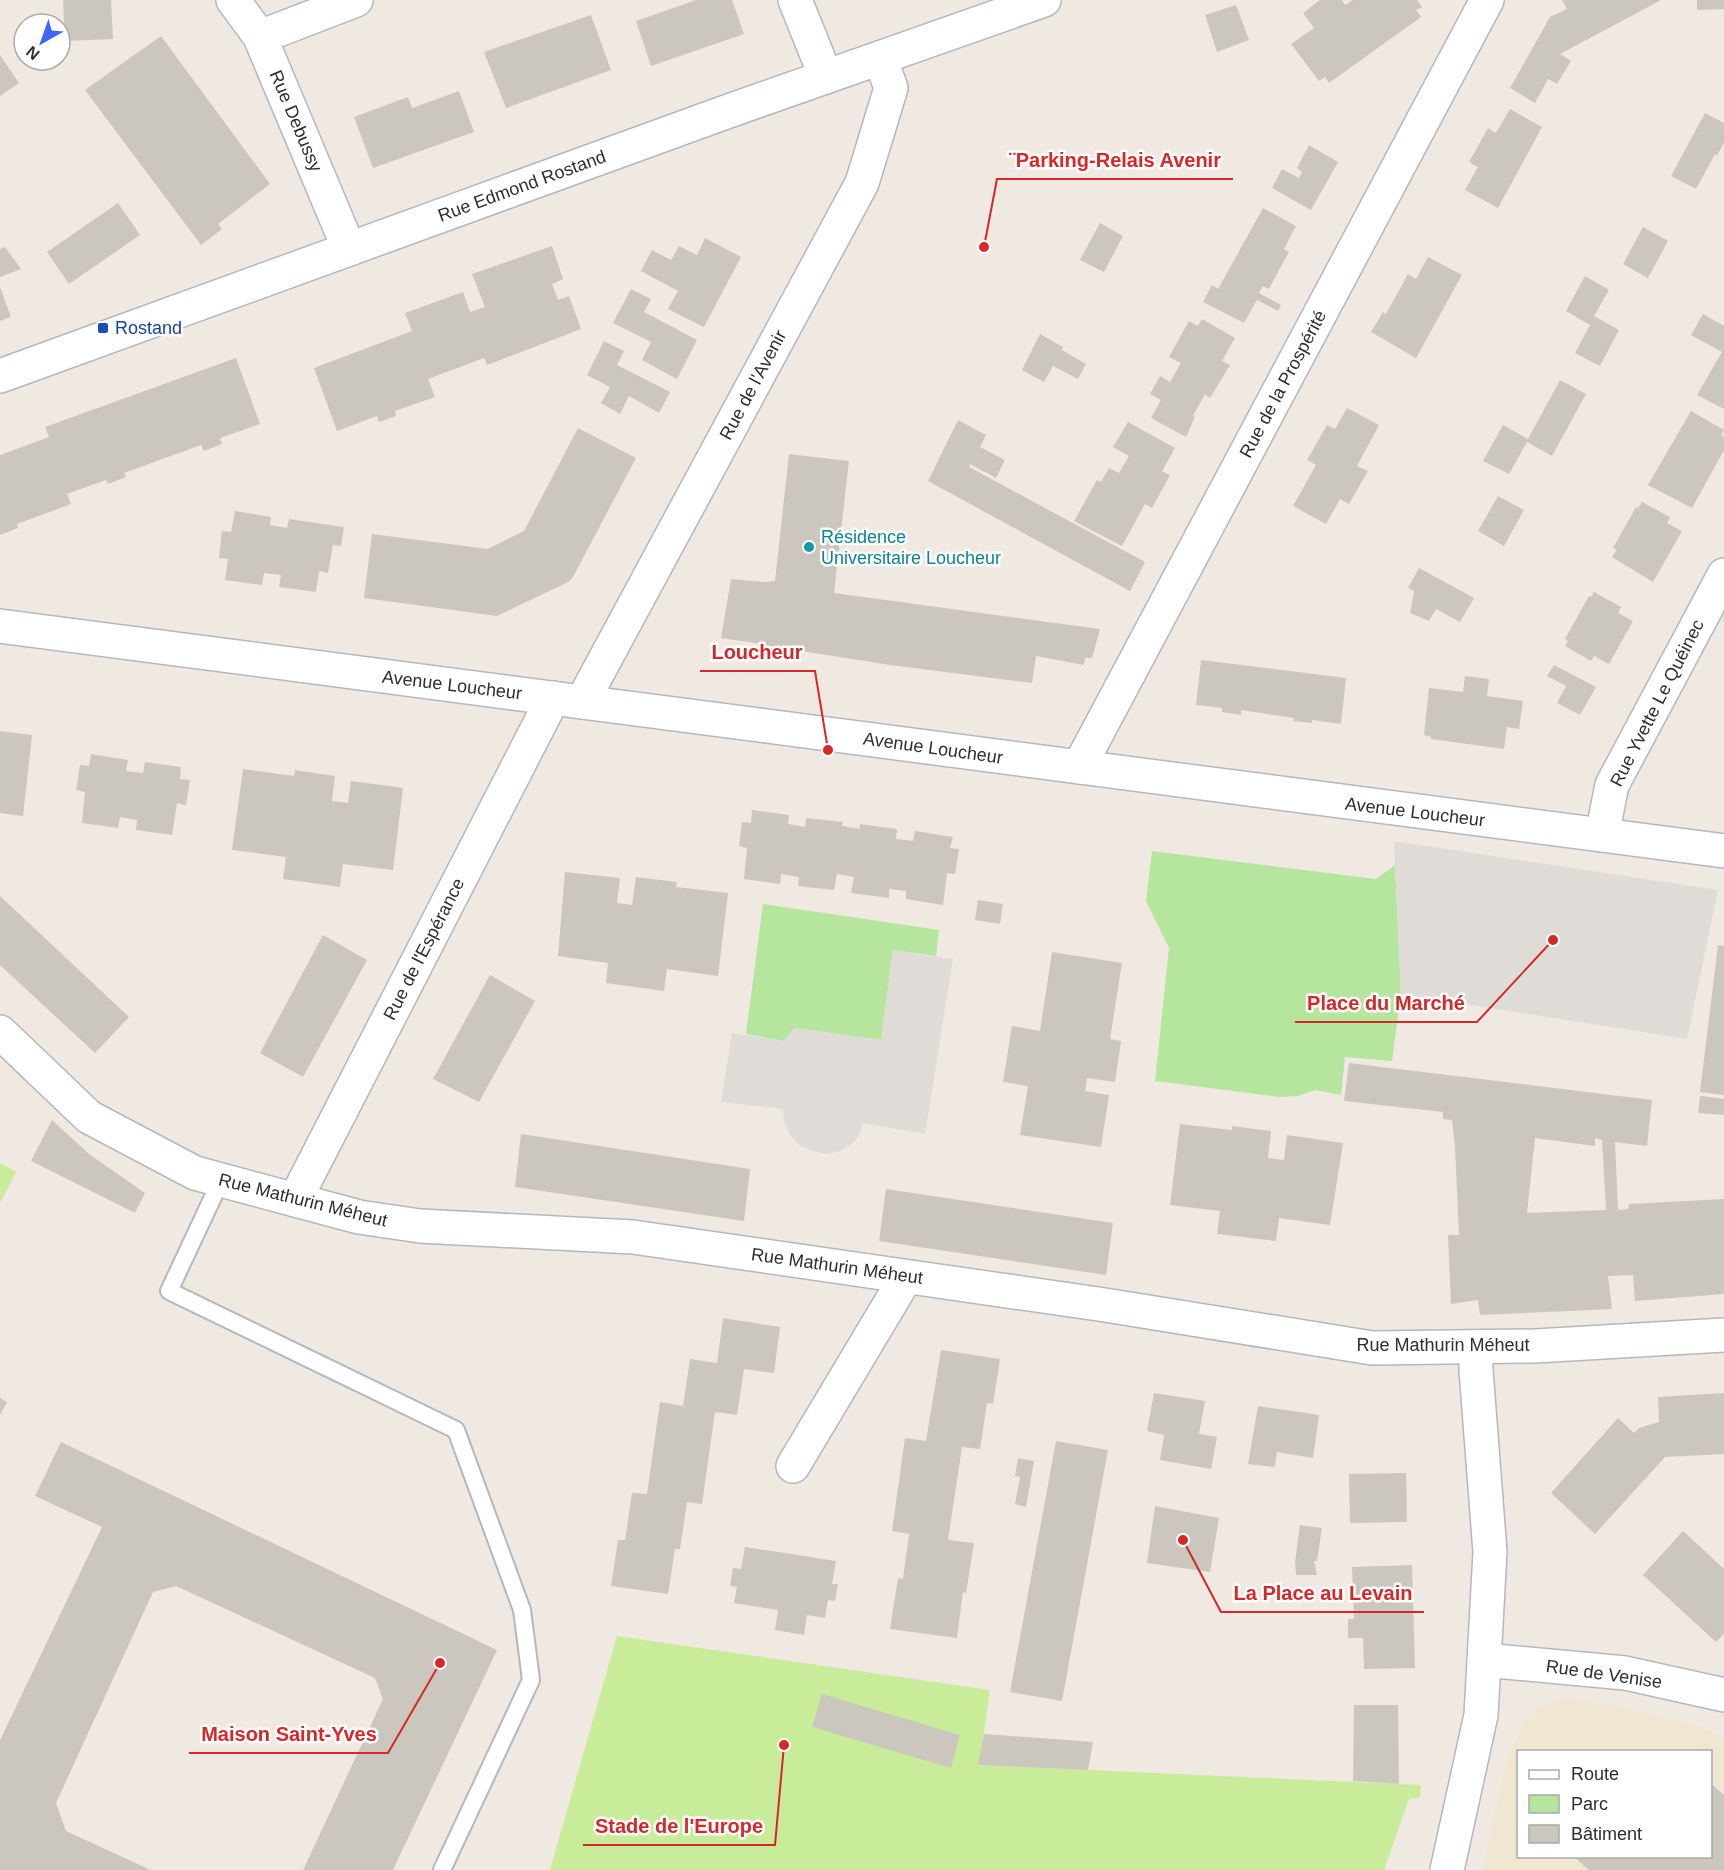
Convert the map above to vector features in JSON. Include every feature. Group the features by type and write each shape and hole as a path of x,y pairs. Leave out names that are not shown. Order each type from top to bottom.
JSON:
{"street":[{"name":"Rue Debussy","path":"232,0 260,37 349,249"},
{"path":"260,37 356,0"},
{"path":"795,0 826,77"},
{"name":"Rue Edmond Rostand","path":"0,376 1044,0"},
{"name":"Rue de la Prospérité","path":"1079,767 1487,0"},
{"name":"Rue de l'Avenir","path":"567,700 862,183 891,88 880,58"},
{"name":"Rue Yvette Le Quéinec","path":"1602,835 1612,785 1724,575"},
{"name":"Avenue Loucheur","path":"0,626 1724,851"},
{"name":"Rue de l'Espérance","path":"295,1200 567,700"},
{"name":"Rue Mathurin Méheut","path":"0,1032 90,1117 195,1173 359,1217 411,1225 633,1237 1105,1305 1372,1348 1476,1347 1724,1335"},
{"path":"793,1466 906,1276"},
{"path":"1447,1870 1480,1715 1490,1552 1476,1347"},
{"name":"Rue de Venise","path":"1484,1660 1625,1673 1724,1695"}],"lane":[{"path":"221,1180 169,1291 456,1430 522,1610 531,1680 442,1870"}],"shaded area":[{"path":"1394,841 1718,890 1687,1039 1401,994"},
{"path":"893,950 953,959 925,1134 863,1123 859,1135 852,1144 840,1151 826,1154 799,1145 790,1135 784,1121 783,1109 721,1102 732,1033 784,1041 794,1028 881,1040"},
{"path":"1566,1698 1625,1708 1699,1726 1724,1738 1724,1870 1483,1870 1505,1767 1525,1720 1541,1706"}],"green space":[{"path":"1152,851 1376,879 1395,865 1401,994 1392,1061 1345,1057 1341,1095 1315,1090 1298,1096 1280,1097 1155,1081 1169,948 1146,901"},
{"path":"763,904 939,930 936,956 893,950 881,1040 794,1028 784,1041 746,1034"},
{"path":"0,1163 16,1172 0,1203"},
{"path":"617,1636 990,1690 979,1765 1421,1785 1420,1798 1409,1799 1384,1870 550,1870"}],"building":[{"path":"63,0 111,0 113,39 72,41 72,12 64,12"},
{"path":"696,0 732,0 744,34 651,66 636,21"},
{"path":"1320,0 1342,0 1345,5 1353,0 1417,0 1422,7 1416,10 1421,17 1329,83 1325,77 1319,81 1291,44 1314,28 1303,13"},
{"path":"1562,0 1661,0 1560,54 1571,61 1557,84 1548,79 1535,103 1510,88 1550,17 1567,9"},
{"path":"1697,0 1724,0 1724,9 1697,10"},
{"path":"1236,5 1249,40 1217,52 1205,15"},
{"path":"591,15 611,70 506,108 484,52"},
{"path":"161,36 270,184 218,224 222,229 201,245 85,90"},
{"path":"0,55 19,83 0,96"},
{"path":"459,91 474,132 373,168 354,117 408,97 412,108"},
{"path":"1510,109 1542,127 1498,208 1465,190 1478,167 1469,162 1488,128 1496,133"},
{"path":"1705,113 1724,123 1724,142 1696,189 1671,176"},
{"path":"1309,145 1338,162 1311,210 1272,188 1282,169 1299,178 1302,172 1297,168"},
{"path":"118,203 140,235 69,284 47,252"},
{"path":"1263,208 1296,226 1284,249 1289,252 1269,289 1263,286 1259,293 1281,305 1278,311 1257,300 1244,323 1203,302 1212,285 1218,289"},
{"path":"1100,223 1123,236 1104,272 1080,260"},
{"path":"1643,227 1668,241 1648,278 1623,264"},
{"path":"705,238 741,257 704,327 668,309 678,291 641,271 652,250 671,260 679,246 697,255"},
{"path":"552,246 563,279 552,284 558,300 569,296 581,329 487,365 484,358 428,379 435,397 395,411 396,416 379,422 377,416 337,431 314,368 412,331 405,313 463,292 470,312 485,307 472,274"},
{"path":"5,247 21,269 0,277 0,249"},
{"path":"1428,257 1462,275 1416,358 1371,332 1383,312 1386,314 1408,274 1416,279"},
{"path":"1585,276 1609,290 1594,316 1619,330 1600,366 1575,353 1590,325 1566,311"},
{"path":"0,287 11,317 0,321"},
{"path":"631,289 651,299 644,312 697,340 677,379 642,360 651,342 613,323"},
{"path":"1703,314 1724,326 1724,409 1697,395 1722,352 1691,335"},
{"path":"1202,319 1235,338 1222,361 1230,365 1210,398 1205,394 1193,416 1195,417 1186,437 1151,418 1161,400 1150,394 1160,376 1170,382 1181,363 1169,357 1189,321 1198,326"},
{"path":"1040,334 1086,364 1078,379 1053,366 1044,382 1022,370"},
{"path":"604,341 624,351 617,365 670,392 659,413 629,396 620,414 601,403 610,387 587,375"},
{"path":"236,358 260,424 220,438 222,444 204,451 201,445 124,473 126,477 108,484 106,480 67,494 71,504 17,524 18,528 0,535 0,455 49,437 45,427"},
{"path":"1560,380 1586,394 1552,456 1527,442 1509,474 1483,461 1503,425 1528,439"},
{"path":"1347,408 1379,425 1357,466 1368,471 1349,504 1340,499 1326,524 1293,506 1316,465 1307,460 1327,425 1335,429"},
{"path":"1691,411 1724,430 1721,435 1724,437 1724,450 1692,508 1648,485"},
{"path":"958,420 986,435 980,447 1005,460 996,478 970,464 969,467 1145,562 1130,591 928,481"},
{"path":"1128,422 1175,448 1162,471 1170,475 1152,508 1145,504 1122,546 1074,521 1097,480 1101,482 1109,468 1119,473 1129,456 1113,447"},
{"path":"578,428 636,458 573,577 568,582 497,616 364,598 372,534 488,549 524,531"},
{"name":"Résidence Universitaire Loucheur","path":"789,454 849,461 834,593 1100,629 1092,658 1085,658 1084,665 1036,656 1032,683 890,665 770,646 769,652 761,651 762,644 721,638 731,579 775,581"},
{"path":"1498,496 1524,510 1504,546 1478,531"},
{"path":"1642,502 1670,517 1667,523 1682,531 1653,582 1612,557 1617,550 1613,548 1636,507 1638,508"},
{"path":"235,511 271,517 270,525 287,528 289,519 344,527 341,546 333,545 328,573 319,571 316,592 279,587 281,575 264,573 262,585 225,580 228,559 219,558 222,531 231,532"},
{"path":"1419,568 1474,598 1460,622 1436,609 1429,621 1410,613 1414,591 1408,588"},
{"path":"1594,592 1621,607 1618,613 1633,621 1609,664 1594,656 1591,661 1565,646 1568,641 1565,639 1589,596 1591,597"},
{"path":"1201,660 1346,678 1341,724 1312,720 1312,723 1293,721 1294,718 1241,710 1241,715 1222,712 1222,708 1196,705"},
{"path":"1554,665 1596,687 1580,715 1557,703 1566,686 1547,676"},
{"path":"1465,676 1489,679 1487,696 1523,701 1519,729 1507,727 1504,749 1431,739 1424,735 1429,688 1463,692"},
{"path":"0,731 32,735 23,816 0,813"},
{"path":"91,754 128,760 126,771 143,773 145,762 181,767 180,779 190,780 186,805 177,803 172,835 136,830 137,820 120,817 118,828 82,823 85,792 76,790 80,765 89,766"},
{"path":"243,769 294,776 295,770 335,776 332,801 348,803 351,781 403,788 393,870 343,864 340,887 283,879 286,857 232,850"},
{"path":"752,810 789,815 788,824 805,827 806,818 843,822 842,826 860,829 860,824 897,829 896,839 913,841 915,831 953,837 950,848 959,849 955,874 947,873 943,905 906,899 906,891 889,889 889,898 851,893 854,877 837,874 834,890 798,886 799,877 781,874 780,884 744,879 747,848 739,846 742,822 751,823"},
{"path":"565,872 620,878 617,903 632,905 636,877 677,882 676,887 728,893 718,976 667,969 664,991 606,983 608,963 558,956"},
{"path":"0,896 129,1017 95,1053 0,965"},
{"path":"978,900 1003,904 1000,924 975,920"},
{"path":"323,935 367,960 303,1077 260,1053"},
{"path":"1718,945 1724,946 1724,1095 1700,1092"},
{"path":"1052,952 1122,963 1110,1039 1121,1041 1115,1082 1087,1078 1085,1091 1109,1095 1101,1147 1020,1135 1028,1086 1003,1082 1012,1026 1040,1031"},
{"path":"490,975 535,1001 479,1102 433,1079"},
{"path":"1349,1063 1652,1100 1647,1146 1615,1142 1618,1210 1628,1209 1629,1204 1724,1199 1724,1294 1635,1301 1633,1275 1608,1276 1612,1309 1480,1315 1478,1300 1451,1304 1448,1235 1459,1235 1452,1120 1443,1119 1443,1112 1344,1101","holes":["1535,1138 1595,1146 1595,1138 1602,1140 1606,1210 1527,1213"]},
{"path":"1700,1096 1724,1099 1724,1115 1698,1113"},
{"path":"52,1120 89,1154 145,1193 135,1213 31,1161"},
{"path":"1180,1124 1232,1130 1232,1126 1271,1131 1268,1158 1284,1160 1287,1135 1343,1143 1330,1225 1279,1218 1276,1241 1217,1234 1220,1211 1170,1205"},
{"path":"521,1134 750,1169 744,1221 515,1187"},
{"path":"886,1189 1113,1223 1106,1275 879,1241"},
{"path":"723,1318 780,1327 774,1373 744,1369 737,1415 715,1412 702,1504 687,1502 680,1549 675,1549 668,1594 611,1586 618,1540 625,1540 632,1493 647,1494 660,1402 683,1406 690,1359 717,1363"},
{"path":"941,1350 1000,1359 993,1404 987,1403 980,1449 962,1447 948,1540 974,1543 966,1593 963,1592 957,1638 890,1629 898,1578 903,1579 909,1534 892,1531 905,1438 926,1441"},
{"path":"1154,1393 1205,1401 1199,1434 1217,1437 1211,1469 1160,1460 1164,1435 1147,1431"},
{"path":"1724,1393 1724,1454 1665,1457 1595,1534 1551,1493 1618,1418 1634,1433 1639,1428 1659,1422 1658,1397"},
{"path":"0,1398 7,1402 0,1415"},
{"path":"1258,1406 1319,1415 1313,1458 1277,1452 1275,1467 1248,1464"},
{"path":"1056,1441 1108,1450 1062,1701 1010,1692"},
{"path":"61,1442 497,1650 393,1870 303,1870 383,1699 375,1678 176,1586 153,1592 56,1803 66,1831 151,1870 0,1870 0,1740 102,1527 35,1496"},
{"path":"1018,1458 1034,1461 1026,1507 1015,1504 1020,1477 1015,1476"},
{"path":"1406,1473 1407,1522 1350,1523 1349,1474"},
{"path":"1155,1506 1219,1518 1210,1572 1147,1563"},
{"path":"1300,1525 1322,1528 1317,1561 1314,1561 1317,1575 1296,1575 1295,1562"},
{"path":"1683,1531 1724,1569 1724,1634 1716,1642 1643,1575"},
{"path":"745,1547 836,1561 832,1584 838,1584 835,1601 828,1600 825,1618 807,1615 804,1635 775,1630 778,1610 734,1603 737,1587 730,1586 733,1568 741,1569"},
{"path":"1412,1565 1415,1668 1364,1669 1363,1638 1348,1638 1348,1619 1354,1619 1352,1567"},
{"path":"822,1694 960,1735 951,1768 812,1727"},
{"path":"1354,1705 1398,1705 1399,1784 1353,1781"},
{"path":"984,1734 1093,1742 1088,1770 978,1765"},
{"path":"1712,1785 1724,1795 1724,1870 1589,1870 1575,1858 1712,1858"}],"place":[{"name":"¨Parking-Relais Avenir","path":"984,247"},
{"name":"Rostand","path":"103,328"},
{"name":"Résidence Universitaire Loucheur","path":"809,547"},
{"name":"Loucheur","path":"828,750"},
{"name":"Place du Marché","path":"1553,940"},
{"name":"La Place au Levain","path":"1183,1540"},
{"name":"Maison Saint-Yves","path":"440,1663"},
{"name":"Stade de l'Europe","path":"784,1745"}]}
